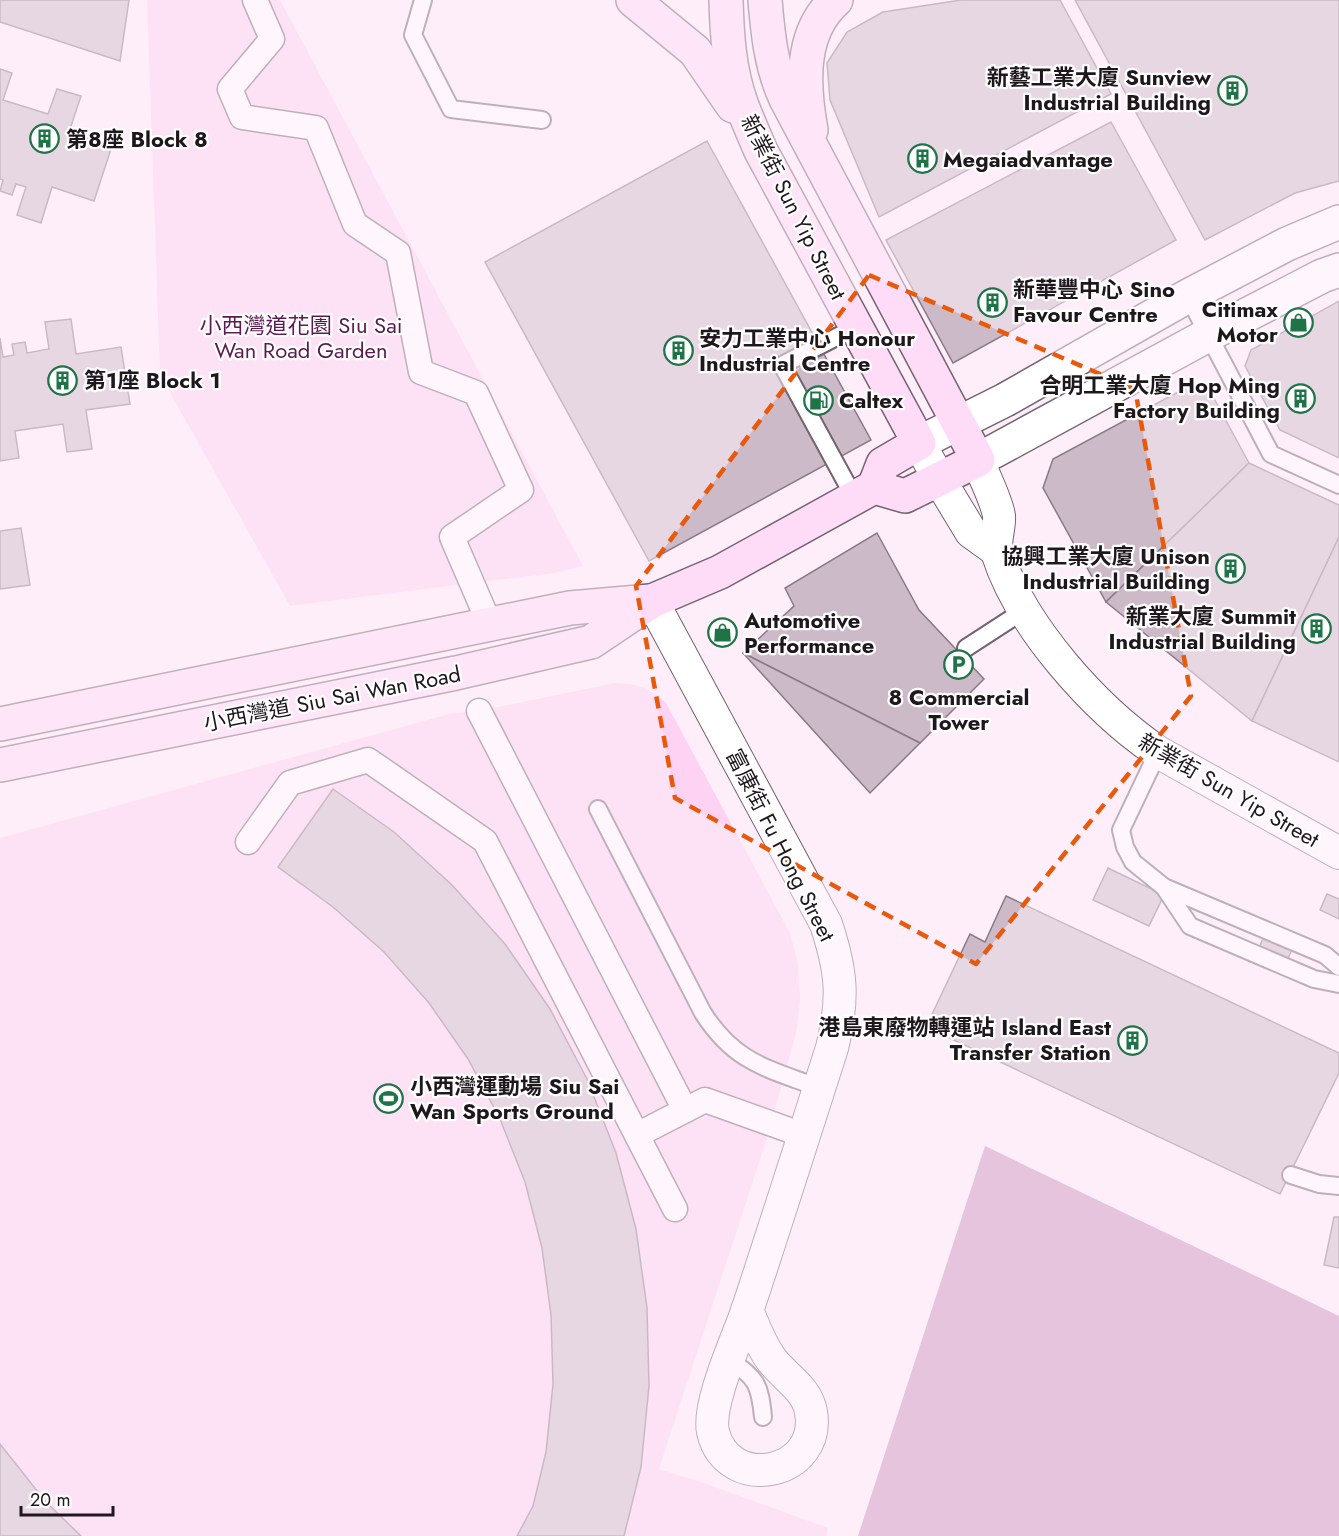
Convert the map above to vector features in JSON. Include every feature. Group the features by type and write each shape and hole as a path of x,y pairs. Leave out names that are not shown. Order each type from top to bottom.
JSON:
{"main road":[{"path":"633,0 695,51 722,87 761,151"},
{"name":"新業街 Sun Yip Street","path":"726,0 728,42 735,81 741,103 761,151 919,443"},
{"name":"新業街 Sun Yip Street","path":"765,0 769,47 778,82 978,460"},
{"path":"816,157 805,96 807,60 813,32 823,15 836,0"},
{"path":"919,443 883,464 864,492 905,496 978,460"},
{"name":"小西灣道 Siu Sai Wan Road","path":"0,765 456,674 591,642 652,601 720,572 864,492"},
{"name":"小西灣道 Siu Sai Wan Road","path":"0,724 570,608 652,601"}],"street":[{"path":"255,0 272,39 230,89 242,117 316,128 355,224 398,253 421,372 476,393 521,490 452,537 490,625"},
{"path":"919,443 1005,400 1188,296 1287,244 1339,222"},
{"path":"978,460 1208,334 1322,276 1339,270"},
{"name":"新業街 Sun Yip Street","path":"919,443 971,532 996,550"},
{"name":"新業街 Sun Yip Street","path":"978,460 999,515 996,550 1023,611 1077,681 1135,736 1158,752 1339,853"},
{"name":"富康街 Fu Hong Street","path":"652,601 826,924 836,954 839,975 839,1017 819,1088 729,1360 712,1418 712,1427 718,1444 730,1459 747,1468 766,1471 784,1466 800,1454 809,1438 811,1410 803,1393 770,1358 747,1310"},
{"path":"479,711 685,1110"},
{"path":"248,842 290,783 368,760 485,841 675,1209"},
{"path":"637,1135 705,1100 803,1135"}],"lane":[{"path":"423,0 413,35 451,109 542,120"},
{"path":"1188,296 1271,454 1339,485"},
{"path":"856,327 782,365 864,492"},
{"path":"966,648 1023,611"},
{"path":"1158,752 1121,830 1125,847 1133,862 1164,887 1325,955 1339,967"},
{"path":"598,809 714,1030 729,1046 746,1058 819,1088"},
{"path":"1164,887 1190,926 1314,980 1339,984"},
{"path":"1291,1174 1319,1184 1339,1186"},
{"path":"729,1360 753,1378 760,1392 763,1417"}],"highlighted area":[{"path":"869,275 1135,389 1191,696 976,964 675,798 636,586"}],"green space":[{"name":"小西灣道花園 Siu Sai Wan Road Garden","path":"147,0 280,0 583,566 555,573 290,606 160,375"},
{"name":"小西灣運動場 Siu Sai Wan Sports Ground","path":"615,683 643,687 666,703 790,933 798,964 800,997 797,1029 767,1138 659,1469 828,1528 826,1536 0,1536 0,838 449,714 479,711"}],"shaded area":[{"path":"985,1146 1339,1316 1339,1536 858,1536"}],"building":[{"path":"0,0 129,0 120,61 0,22"},
{"name":"Megaiadvantage","path":"961,0 1060,0 1111,94 879,217 830,100 827,63 847,32 883,12"},
{"name":"新藝工業大廈 Sunview Industrial Building","path":"1075,0 1339,0 1339,181 1295,193 1205,240"},
{"name":"第8座 Block 8","path":"0,69 12,73 3,100 48,114 57,89 81,96 69,132 112,146 94,201 52,187 41,223 17,215 26,187 16,184 12,195 0,191 3,180 0,179"},
{"name":"新華豐中心 Sino Favour Centre","path":"1111,122 1176,240 953,363 886,240"},
{"name":"安力工業中心 Honour Industrial Centre","path":"707,141 871,440 649,561 485,262"},
{"name":"合明工業大廈 Hop Ming Factory Building","path":"1339,301 1339,458 1280,430 1245,366 1251,350"},
{"name":"第1座 Block 1","path":"71,319 76,354 121,347 130,404 86,410 92,449 67,452 63,424 15,431 19,458 0,461 0,338 3,357 14,355 12,344 25,342 27,353 49,349 45,322"},
{"path":"1191,385 1210,391 1249,463 1106,602 1043,488 1053,459"},
{"name":"協興工業大廈 Unison Industrial Building","path":"1249,463 1339,505 1339,537 1252,721 1106,602"},
{"path":"21,528 30,585 0,589 0,531"},
{"path":"877,533 919,610 984,679 920,743 743,653 794,606 785,588"},
{"name":"新業大廈 Summit Industrial Building","path":"1339,537 1339,762 1252,721"},
{"path":"743,653 920,743 870,793"},
{"path":"333,789 394,832 452,885 505,944 550,1009 587,1079 616,1153 636,1229 647,1308 649,1386 641,1467 624,1536 517,1536 533,1506 546,1452 553,1384 551,1315 542,1248 525,1182 500,1119 468,1059 429,1003 384,952 333,907 278,867"},
{"path":"1108,868 1164,895 1149,926 1093,900"},
{"path":"1327,894 1339,899 1339,919 1320,910"},
{"name":"港島東廢物轉運站 Island East Transfer Station","path":"1006,896 1339,1053 1339,1073 1280,1194 926,1027 970,934 985,942"},
{"path":"1264,936 1293,948 1287,960 1259,948"},
{"path":"1334,1217 1339,1217 1339,1268 1324,1265"},
{"path":"0,1444 46,1502 81,1536 0,1536"}],"place":[{"name":"新藝工業大廈 Sunview Industrial Building","path":"1232,90"},
{"name":"第8座 Block 8","path":"45,139"},
{"name":"Megaiadvantage","path":"922,159"},
{"name":"新華豐中心 Sino Favour Centre","path":"992,302"},
{"name":"Citimax Motor","path":"1299,322"},
{"name":"安力工業中心 Honour Industrial Centre","path":"678,351"},
{"name":"第1座 Block 1","path":"63,380"},
{"name":"合明工業大廈 Hop Ming Factory Building","path":"1301,398"},
{"name":"Caltex","path":"818,400"},
{"name":"協興工業大廈 Unison Industrial Building","path":"1231,569"},
{"name":"新業大廈 Summit Industrial Building","path":"1317,629"},
{"name":"Automotive Performance","path":"723,633"},
{"name":"8 Commercial Tower","path":"959,665"},
{"name":"港島東廢物轉運站 Island East Transfer Station","path":"1132,1040"},
{"name":"小西灣運動場 Siu Sai Wan Sports Ground","path":"389,1099"}]}
